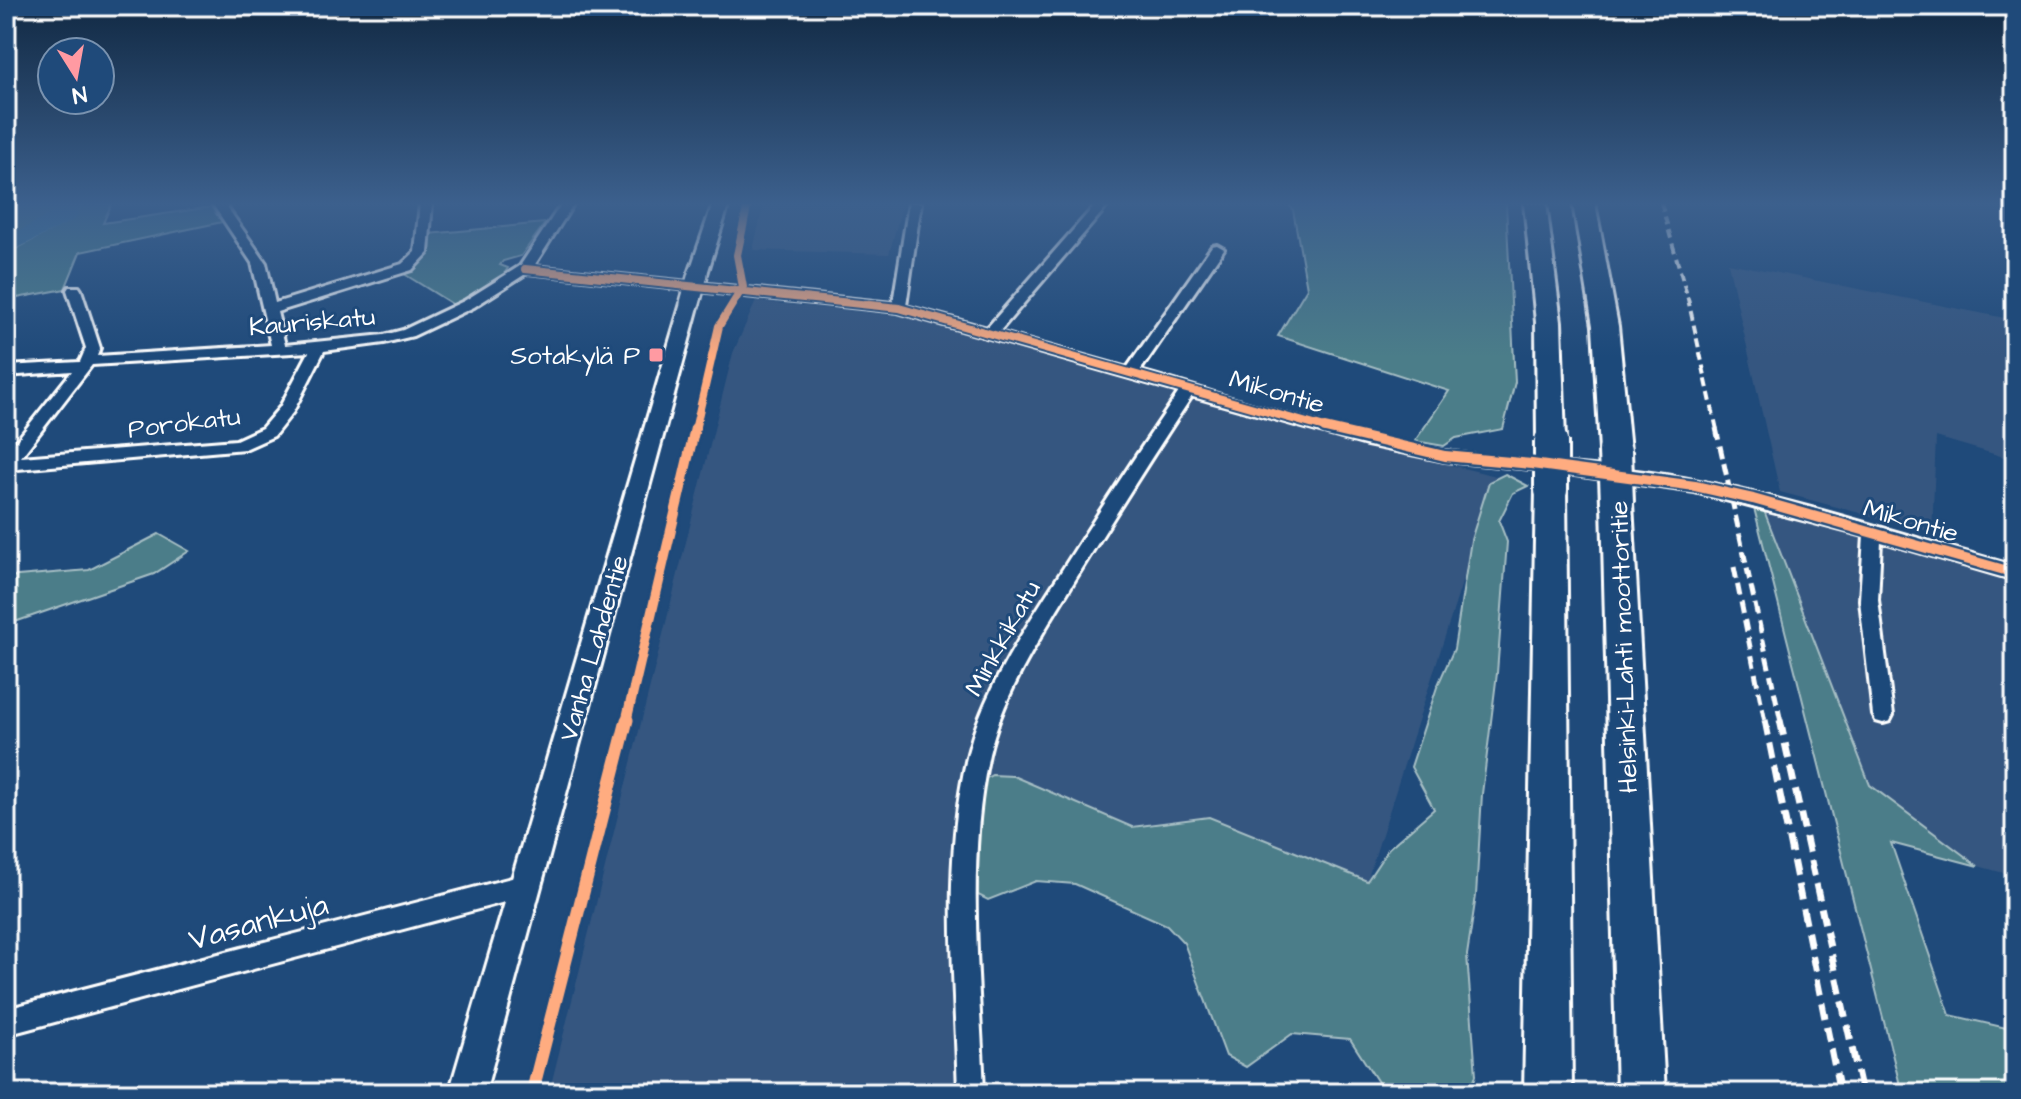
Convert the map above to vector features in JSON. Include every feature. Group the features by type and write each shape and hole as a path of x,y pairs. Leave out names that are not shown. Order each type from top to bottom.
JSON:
{"highway":[{"path":"1544,254 1552,353 1548,1093"},
{"name":"Helsinki-Lahti moottoritie","path":"1595,254 1612,362 1641,1093"}],"main road":[{"name":"Vanha Lahdentie","path":"467,1093 704,254"}],"street":[{"path":"253,254 259,263 279,349"},
{"path":"271,309 407,267 420,254"},
{"path":"525,269 535,254"},
{"path":"899,308 907,254"},
{"path":"991,332 1059,254"},
{"path":"1132,372 1213,254"},
{"name":"Mikontie","path":"525,269 899,308 1367,440 1445,456 1532,464 1695,486 2015,573"},
{"name":"Kauriskatu","path":"6,371 319,347 384,339 408,333 469,304 525,269"},
{"path":"7,464 86,364 93,348 74,290"},
{"name":"Porokatu","path":"7,464 239,445 268,432 287,409 319,347"},
{"name":"Minkkikatu","path":"971,1093 965,908 968,815 979,751 1013,664 1136,467 1189,389"},
{"path":"1873,532 1869,600 1883,715"},
{"name":"Vasankuja","path":"6,1022 527,885"}],"shaded area":[{"path":"1728,263 2015,320 2015,425 2011,459 1936,437 1932,532 1780,492"},
{"path":"756,301 902,316 1351,441 1496,476 1367,881 1209,817 1132,827 1013,776 992,775 972,782 963,1093 549,1093 733,353"},
{"path":"1763,508 2015,582 2015,876 1978,866 1870,785"}],"green space":[{"path":"6,254 79,254 65,289 6,300"},
{"path":"419,254 522,254 503,261 500,265 508,268 502,277 454,305 401,272 413,267"},
{"path":"1301,254 1509,254 1515,382 1503,429 1456,438 1444,446 1415,441 1449,391 1278,336 1307,288"},
{"path":"1505,474 1528,486 1513,493 1499,521 1507,542 1497,673 1482,794 1476,896 1467,955 1476,1075 1470,1093 1385,1093 1350,1039 1292,1034 1246,1067 1226,1056 1184,943 1167,925 1075,884 1036,881 988,900 978,895 979,814 983,780 992,775 1013,776 1132,827 1209,817 1367,881 1389,848 1434,809 1411,767 1437,687 1454,649 1471,540 1489,482"},
{"path":"1754,508 1763,508 1870,785 1978,866 1891,843 1950,1015 2015,1030 2015,1093 1902,1093"},
{"path":"159,534 189,551 154,574 6,625 6,577 89,570"}],"railway":[{"path":"1675,254 1717,430"},
{"path":"1716,428 1781,722"},
{"path":"1734,567 1765,722"},
{"path":"1765,720 1840,1093"},
{"path":"1780,720 1862,1093"}],"cycle path":[{"path":"532,1093 616,767 719,326 743,287 737,254"},
{"path":"525,269 899,308 1367,440 1445,456 1532,464 1695,486 1753,499 2015,573"}],"place":[{"name":"Sotakylä P","path":"656,355"}]}
